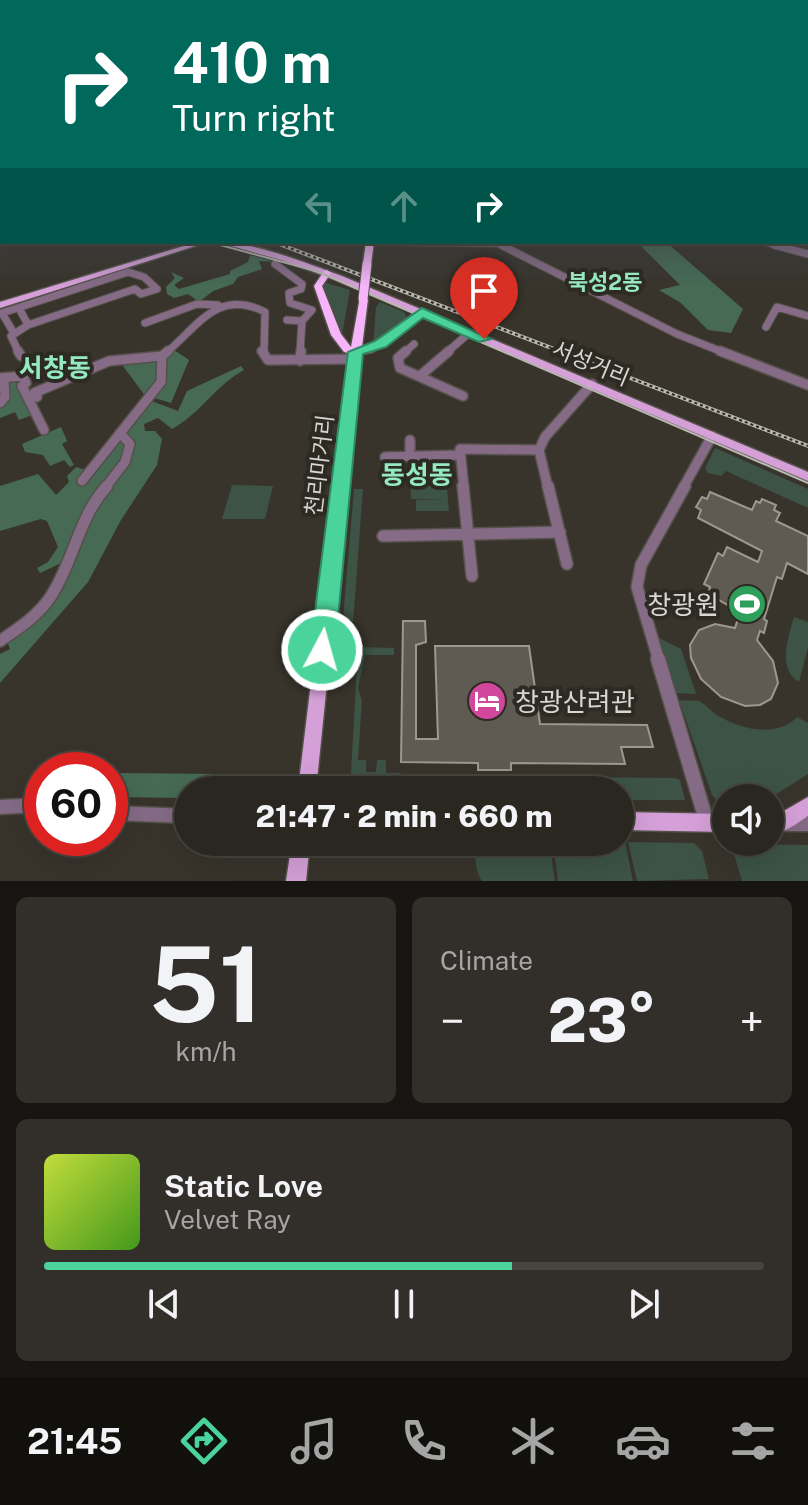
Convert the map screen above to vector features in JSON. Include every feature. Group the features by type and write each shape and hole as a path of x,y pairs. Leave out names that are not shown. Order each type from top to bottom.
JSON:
{"highway":[{"name":"천리마거리","path":"356,356 370,244"},
{"path":"327,273 318,286 336,335 342,346 356,356 381,344 422,312"}],"main road":[{"path":"0,305 48,294 198,244"},
{"name":"서성거리","path":"228,244 327,273 808,477"},
{"name":"천리마거리","path":"309,776 356,356"},
{"path":"784,819 808,806"},
{"path":"634,821 712,823"},
{"path":"296,881 299,856"}],"street":[{"path":"498,244 677,334 808,385"},
{"path":"768,244 808,254"},
{"path":"798,252 801,244"},
{"path":"275,264 301,282 301,289 289,293 292,305 312,310 302,321 300,361"},
{"path":"12,330 2,313 48,294 131,272 147,279 158,290 141,294 135,289 28,325 11,336 21,356"},
{"path":"145,323 207,307 261,309 267,317 264,356 273,361 356,356"},
{"path":"44,430 22,386 39,383 40,393 109,361 162,356 195,328 207,307"},
{"path":"766,327 777,307 808,316"},
{"path":"19,308 28,325"},
{"path":"287,320 302,321"},
{"path":"421,375 469,333"},
{"path":"414,344 398,358 400,368 463,396"},
{"path":"82,481 161,382 162,356"},
{"path":"0,403 5,397 2,378 19,375 26,383"},
{"path":"567,564 539,450 545,437 592,384"},
{"path":"0,641 21,629 56,592 90,509 129,456 130,444 120,433"},
{"path":"712,436 641,565 637,587 712,811"},
{"path":"410,440 410,456"},
{"path":"472,576 460,449 539,450"},
{"path":"385,457 460,455"},
{"path":"383,536 560,532"},
{"path":"0,807 24,806"},
{"path":"128,814 174,815"},
{"path":"784,824 808,824"}],"green space":[{"path":"639,244 668,244 743,309 731,333 708,330 681,303 659,290 680,285"},
{"path":"250,255 275,262 259,261 262,269 238,277 233,284 213,291 199,302 188,294 174,298 167,294 166,287 175,278 171,272 184,278 174,285 179,289 230,274 230,271 248,262"},
{"path":"327,283 350,290 342,335 321,285"},
{"path":"380,302 404,312 408,319 373,345 376,307"},
{"path":"174,350 189,360 171,403 151,397 167,375 165,357"},
{"path":"158,360 161,375 146,397 120,362"},
{"path":"241,366 244,370 172,429 158,418 144,424 145,431 155,431 162,439 157,465 121,520 88,582 0,683 0,654 10,649 7,641 42,614 63,583 98,500 131,443 125,429 149,400 178,411 187,391"},
{"path":"15,380 32,415 19,420 15,412 0,418 0,404 8,397 7,383"},
{"path":"61,427 67,441 62,444 74,465 70,467 64,460 50,466 43,455 25,452 22,444"},
{"path":"122,438 127,446 123,461 63,562 40,573 37,568 48,562 58,547 47,521 41,519 0,531 0,486 38,474 56,495 69,482 67,476 76,467 89,471"},
{"path":"715,448 808,489 808,508 726,471 721,476 708,473 705,468"},
{"path":"445,467 449,511 416,511 416,500 443,499 411,499 410,468"},
{"path":"232,485 273,486 265,519 222,519"},
{"path":"354,489 363,489 349,678 338,678"},
{"path":"794,617 808,622 808,647 799,682 792,676 786,661"},
{"path":"657,637 681,649 696,694 674,693"},
{"path":"358,647 394,648 394,655 365,655 358,688 362,701 358,760 366,760 366,772 376,772 377,760 386,760 386,773 400,773 402,776 351,776"},
{"path":"679,700 699,701 723,719 756,729 778,728 797,717 808,723 808,774 784,789 784,784 712,784 712,795"},
{"path":"128,773 217,774 174,776 174,798 128,797"},
{"path":"634,778 680,780 685,800 634,800"},
{"path":"634,842 694,843 702,851 709,879 637,881 631,856 634,856"},
{"path":"784,845 808,845 808,881 742,881 735,856 784,856"},
{"path":"476,856 551,856 555,881 482,881"},
{"path":"555,856 628,856 633,881 558,881"}],"building":[{"name":"창광원","path":"710,492 752,510 756,501 760,503 762,499 776,505 774,510 780,513 776,521 808,536 808,574 787,563 782,579 777,577 764,619 767,621 764,633 760,631 757,640 773,661 778,683 771,699 760,705 745,706 721,697 701,679 691,658 690,645 699,630 715,624 735,628 740,612 708,594 710,587 704,584 718,553 723,556 727,547 758,562 762,551 698,518 701,510 696,507 702,497 707,499"},
{"name":"창광산려관","path":"403,621 425,621 426,642 416,645 416,739 438,739 435,646 529,646 540,724 647,725 653,747 621,747 625,764 511,763 511,770 478,770 478,763 401,762"}],"tram line":[{"path":"216,244 316,271 808,483"}],"railway":[{"path":"279,244 808,446"}],"place":[{"name":"창광원","path":"747,604"},
{"name":"창광산려관","path":"487,701"}],"district":[{"name":"북성2동","path":"605,282"},
{"name":"서창동","path":"55,367"},
{"name":"동성동","path":"417,474"}],"route":[{"path":"322,650 356,352 381,344 422,312 484,339"}]}
